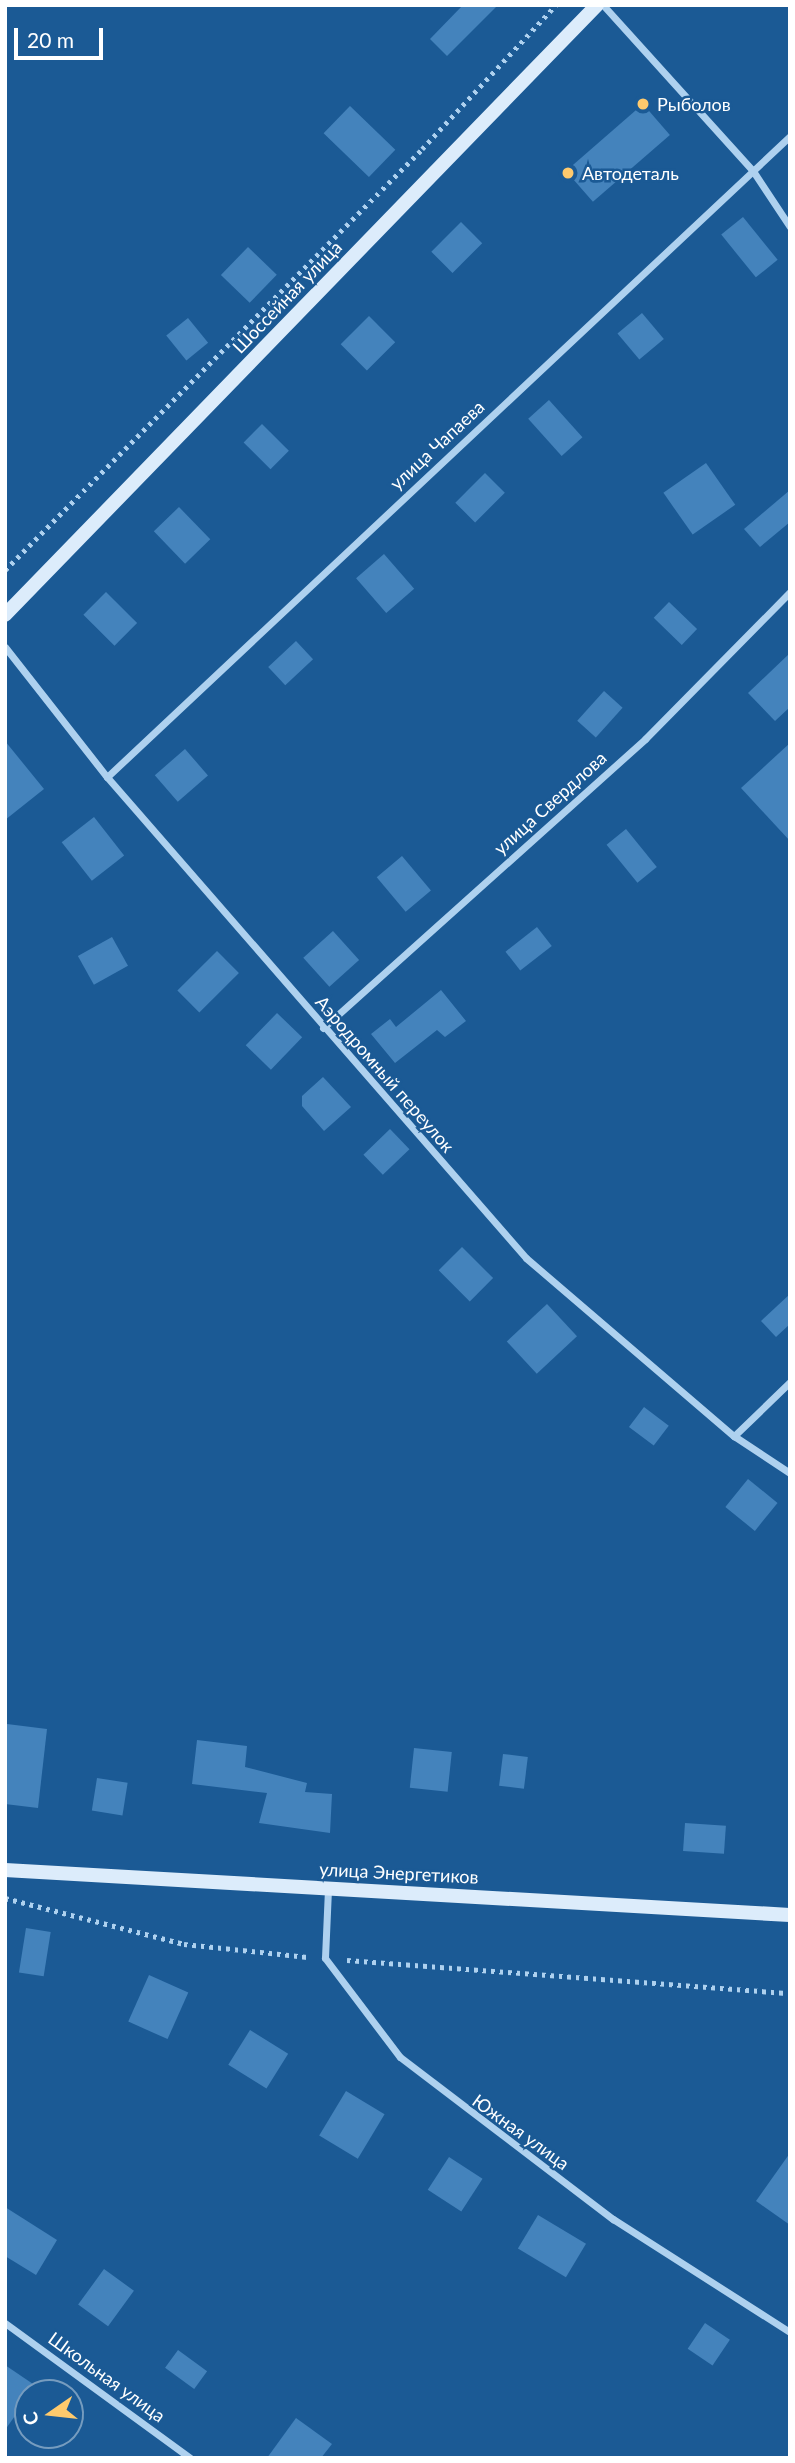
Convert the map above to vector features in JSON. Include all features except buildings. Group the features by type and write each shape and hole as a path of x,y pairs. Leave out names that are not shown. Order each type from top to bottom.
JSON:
{"main road":[{"name":"Шоссейная улица","path":"5,615 597,5"},
{"name":"улица Энергетиков","path":"5,1870 790,1914"}],"street":[{"path":"603,5 752,171 790,227"},
{"name":"улица Чапаева","path":"107,777 790,136"},
{"name":"улица Свердлова","path":"323,1028 645,739 790,593"},
{"name":"Аэродромный переулок","path":"5,647 107,777 526,1258 734,1436 790,1473"},
{"path":"734,1436 790,1382"},
{"path":"326,1958 328,1889"},
{"name":"Южная улица","path":"326,1958 400,2057 465,2112 613,2219 790,2332"},
{"name":"Школьная улица","path":"5,2323 190,2458"}],"path":[{"path":"5,570 422,149 556,5"},
{"path":"5,1898 184,1944 326,1958 790,1993"}],"place":[{"name":"Рыболов","path":"643,104"},
{"name":"Автодеталь","path":"568,173"}]}
